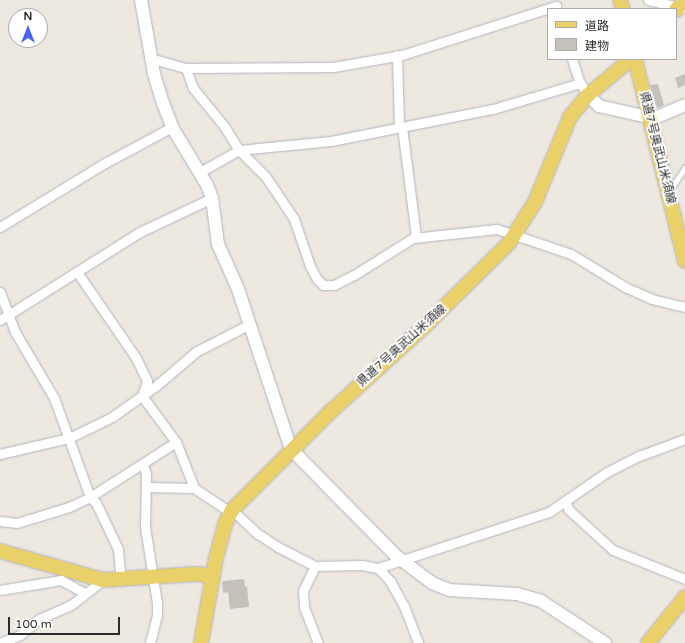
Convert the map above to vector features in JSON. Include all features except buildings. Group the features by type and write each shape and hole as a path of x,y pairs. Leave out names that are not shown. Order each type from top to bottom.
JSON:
{"main road":[{"name":"県道7号奥武山米須線","path":"201,643 220,539 231,511 292,449 455,297 515,236 535,202 570,117 588,95 630,60"},
{"name":"県道7号奥武山米須線","path":"635,60 648,117 685,261"},
{"path":"0,551 23,556 62,576 121,581 196,574 213,576"},
{"path":"648,643 685,597"}],"street":[{"path":"141,0 150,58 172,127 200,172 212,198 218,244 250,324 292,449 403,562 432,583 449,590 517,594 541,600 605,643"},
{"path":"648,0 681,7"},
{"path":"150,58 186,68 333,67 397,55 455,40 547,8"},
{"path":"397,55 400,127 416,238"},
{"path":"572,60 580,83 588,95 599,106 648,117 657,117 685,105"},
{"path":"186,68 193,88 224,126 239,150 266,177 294,219 310,266 317,279 323,284 334,284 347,278 395,247 416,238 497,229 571,254 625,287 652,299 685,307"},
{"path":"200,172 239,150 331,141 493,109 580,83"},
{"path":"0,227 105,163 172,127"},
{"path":"0,320 140,232 212,198"},
{"path":"77,272 136,358 147,382 142,396"},
{"path":"0,292 8,315 32,364 54,398 90,497 96,503 118,549 121,581"},
{"path":"0,454 68,438 112,417 142,396 197,351 250,324"},
{"path":"142,396 176,442 194,488"},
{"path":"146,487 194,488 231,511 263,537 315,566 362,565 378,568 403,562 549,512 607,472 657,448 685,439"},
{"path":"0,521 17,523 69,506 90,497 176,442"},
{"path":"143,464 146,487 145,527 157,615 150,643"},
{"path":"565,501 569,510 613,550 685,579"},
{"path":"315,566 303,591 304,607 318,643"},
{"path":"378,568 390,581 404,606 418,643"},
{"path":"0,590 62,576 84,592"},
{"path":"0,643 20,635 39,619 56,614 84,592 103,580"}],"lane":[{"path":"668,193 685,168"}]}
